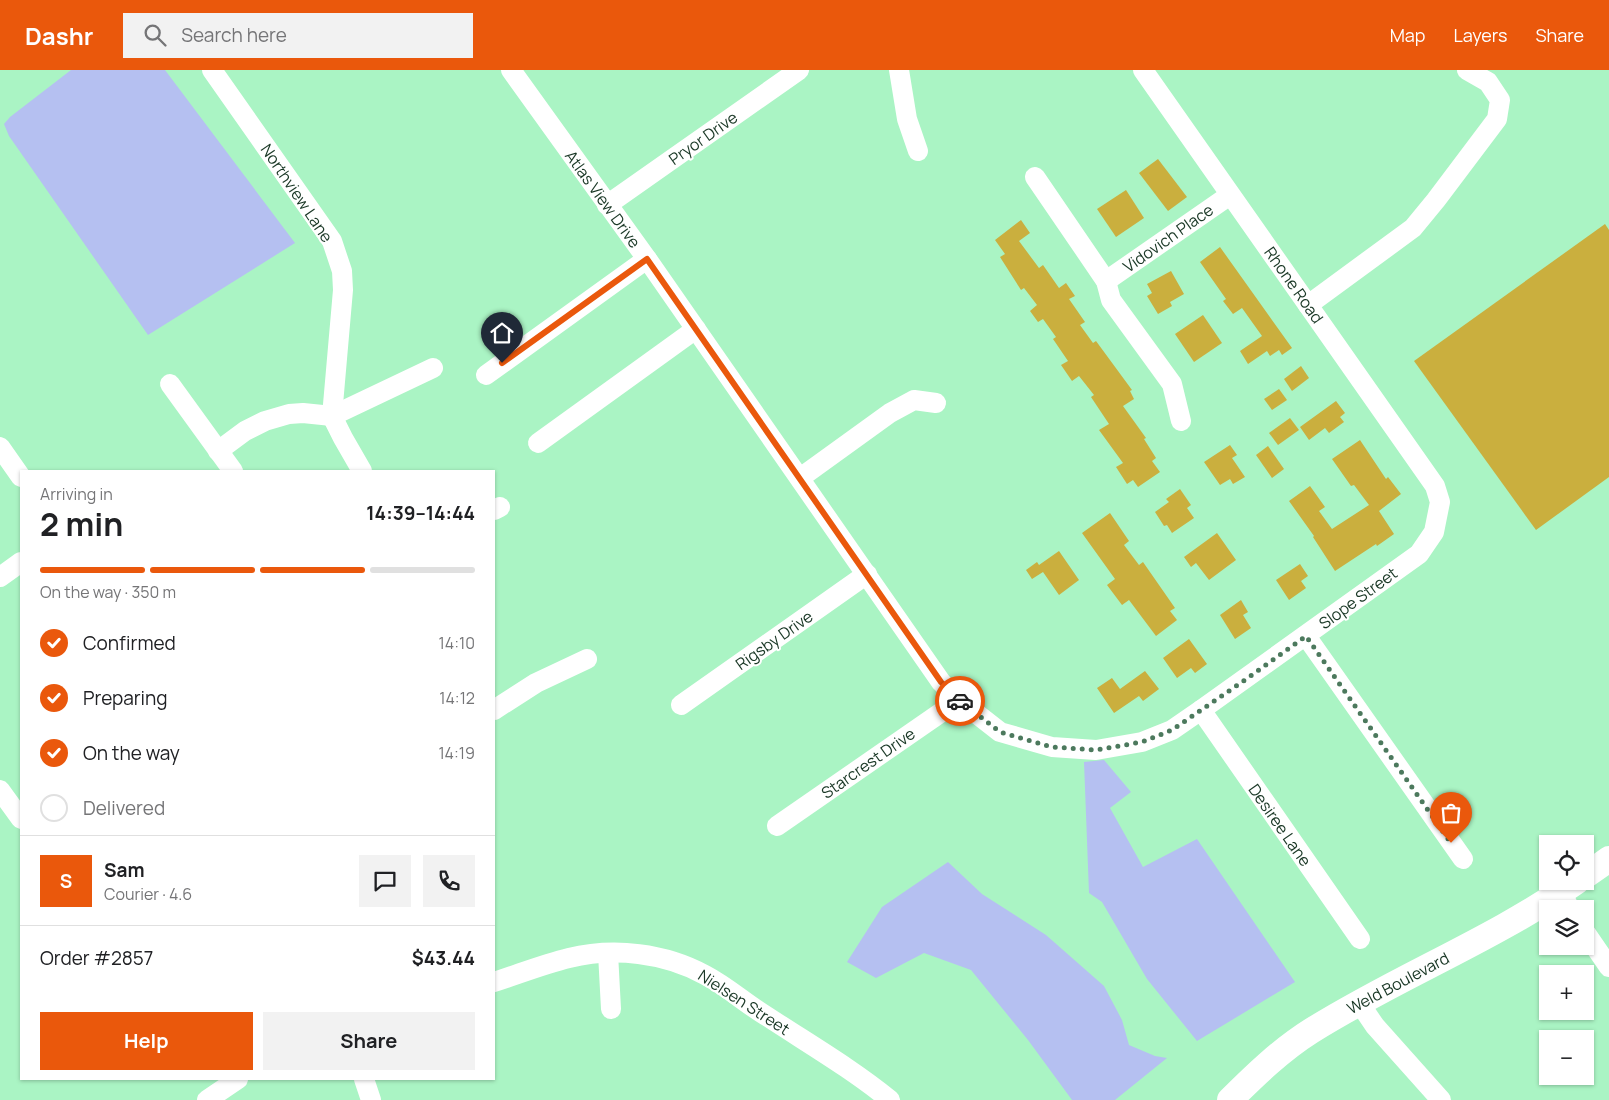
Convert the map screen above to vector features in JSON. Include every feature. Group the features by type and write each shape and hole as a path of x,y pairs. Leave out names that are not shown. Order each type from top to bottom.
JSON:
{"main road":[{"path":"1594,870 1609,859"},
{"name":"Weld Boulevard","path":"1230,1100 1268,1063 1310,1031 1405,977 1569,894"}],"street":[{"name":"Northview Lane","path":"212,70 332,241 342,271 343,290 332,416"},
{"name":"Atlas View Drive","path":"511,70 647,259 941,682 959,700 1000,732 1052,747 1096,750 1142,742 1172,730 1201,710"},
{"name":"Pryor Drive","path":"607,205 799,70"},
{"path":"899,70 907,119 918,152"},
{"name":"Rhone Road","path":"1143,70 1434,486 1440,502"},
{"path":"1308,305 1413,228 1497,119 1500,100 1488,82 1467,70"},
{"path":"1035,177 1106,281 1111,300 1172,384 1181,421"},
{"name":"Vidovich Place","path":"1106,281 1230,195"},
{"path":"486,375 647,259"},
{"path":"538,444 696,329"},
{"path":"218,451 246,431 275,417 303,413 332,416 433,368"},
{"path":"170,384 232,470"},
{"path":"800,478 890,413 914,400 936,403"},
{"path":"332,416 361,470"},
{"path":"0,447 20,476"},
{"name":"Slope Street","path":"1201,710 1419,554 1434,532 1440,502"},
{"path":"0,577 20,563"},
{"name":"Rigsby Drive","path":"681,705 867,574"},
{"path":"1306,636 1463,858"},
{"path":"497,700 587,659"},
{"name":"Starcrest Drive","path":"777,826 959,700"},
{"name":"Desiree Lane","path":"1201,710 1360,940"},
{"path":"0,790 20,818"},
{"path":"1594,945 1609,967"},
{"path":"608,953 611,1009"},
{"name":"Nielsen Street","path":"495,982 569,958 589,954 628,953 655,957 686,966 720,983 741,1000 866,1081 890,1100"},
{"path":"1360,1004 1375,1026 1441,1100"},
{"path":"207,1100 237,1080"},
{"path":"364,1080 370,1100"}],"shaded area":[{"path":"71,70 165,70 295,243 148,335 9,136 4,124 10,117"},
{"path":"1104,760 1131,792 1110,808 1143,867 1197,839 1295,982 1197,1041 1147,979 1102,902 1089,893 1084,762"},
{"path":"948,862 982,894 1046,935 1104,986 1122,1020 1129,1045 1155,1056 1167,1058 1115,1100 1072,1100 1028,1040 971,970 924,953 876,978 847,962 882,907"}],"building":[{"path":"1158,159 1187,197 1168,211 1139,173"},
{"path":"1126,190 1144,218 1116,237 1097,209"},
{"path":"1021,220 1030,233 1019,241 1039,268 1043,265 1059,288 1066,283 1075,296 1069,299 1085,322 1080,325 1093,343 1096,341 1132,390 1130,391 1134,399 1123,406 1146,438 1144,439 1156,458 1152,461 1160,472 1138,487 1133,480 1127,484 1116,467 1123,463 1099,430 1109,424 1091,397 1094,395 1079,376 1072,381 1061,365 1068,361 1053,339 1056,337 1043,319 1038,322 1030,311 1037,305 1024,288 1021,290 1000,257 1005,254 995,240"},
{"path":"1605,224 1609,230 1609,477 1536,530 1414,361"},
{"path":"1220,247 1292,348 1282,355 1279,350 1270,356 1267,351 1248,364 1240,351 1262,336 1242,308 1233,314 1223,301 1226,299 1200,262"},
{"path":"1171,271 1184,294 1170,302 1172,306 1158,314 1147,296 1152,293 1147,284"},
{"path":"1203,315 1222,343 1194,362 1175,334"},
{"path":"1301,366 1309,378 1292,391 1284,379"},
{"path":"1279,389 1287,400 1272,410 1264,399"},
{"path":"1336,401 1345,413 1340,417 1344,422 1329,433 1325,428 1309,440 1300,427"},
{"path":"1290,418 1299,430 1278,445 1269,433"},
{"path":"1360,440 1386,479 1388,477 1401,494 1379,511 1394,534 1335,571 1314,536 1289,501 1310,486 1325,507 1319,511 1332,529 1369,505 1354,485 1351,486 1332,459"},
{"path":"1230,445 1237,455 1232,458 1245,477 1233,484 1230,479 1220,485 1204,462"},
{"path":"1268,446 1284,469 1272,478 1256,455"},
{"path":"1180,489 1191,505 1187,508 1194,518 1172,533 1167,525 1164,526 1155,512 1169,502 1166,499"},
{"path":"1110,513 1129,541 1124,545 1139,565 1143,562 1175,608 1170,611 1177,620 1156,636 1129,600 1122,605 1107,585 1115,579 1082,533"},
{"path":"1217,533 1236,560 1209,580 1196,563 1191,567 1184,557"},
{"path":"1059,551 1079,580 1059,595 1043,572 1032,579 1026,570 1037,562 1039,565"},
{"path":"1300,564 1308,576 1301,581 1306,588 1289,600 1276,580"},
{"path":"1241,600 1248,612 1243,615 1251,628 1235,639 1220,615"},
{"path":"1189,639 1207,664 1195,673 1191,668 1177,678 1163,658"},
{"path":"1145,671 1159,689 1143,701 1139,696 1114,713 1097,688 1112,678 1120,689"}],"way so far":[{"path":"960,701 1000,732 1052,747 1096,750 1142,742 1172,730 1306,636 1451,843"}],"route":[{"path":"502,363 647,259 941,682 960,701"}]}
